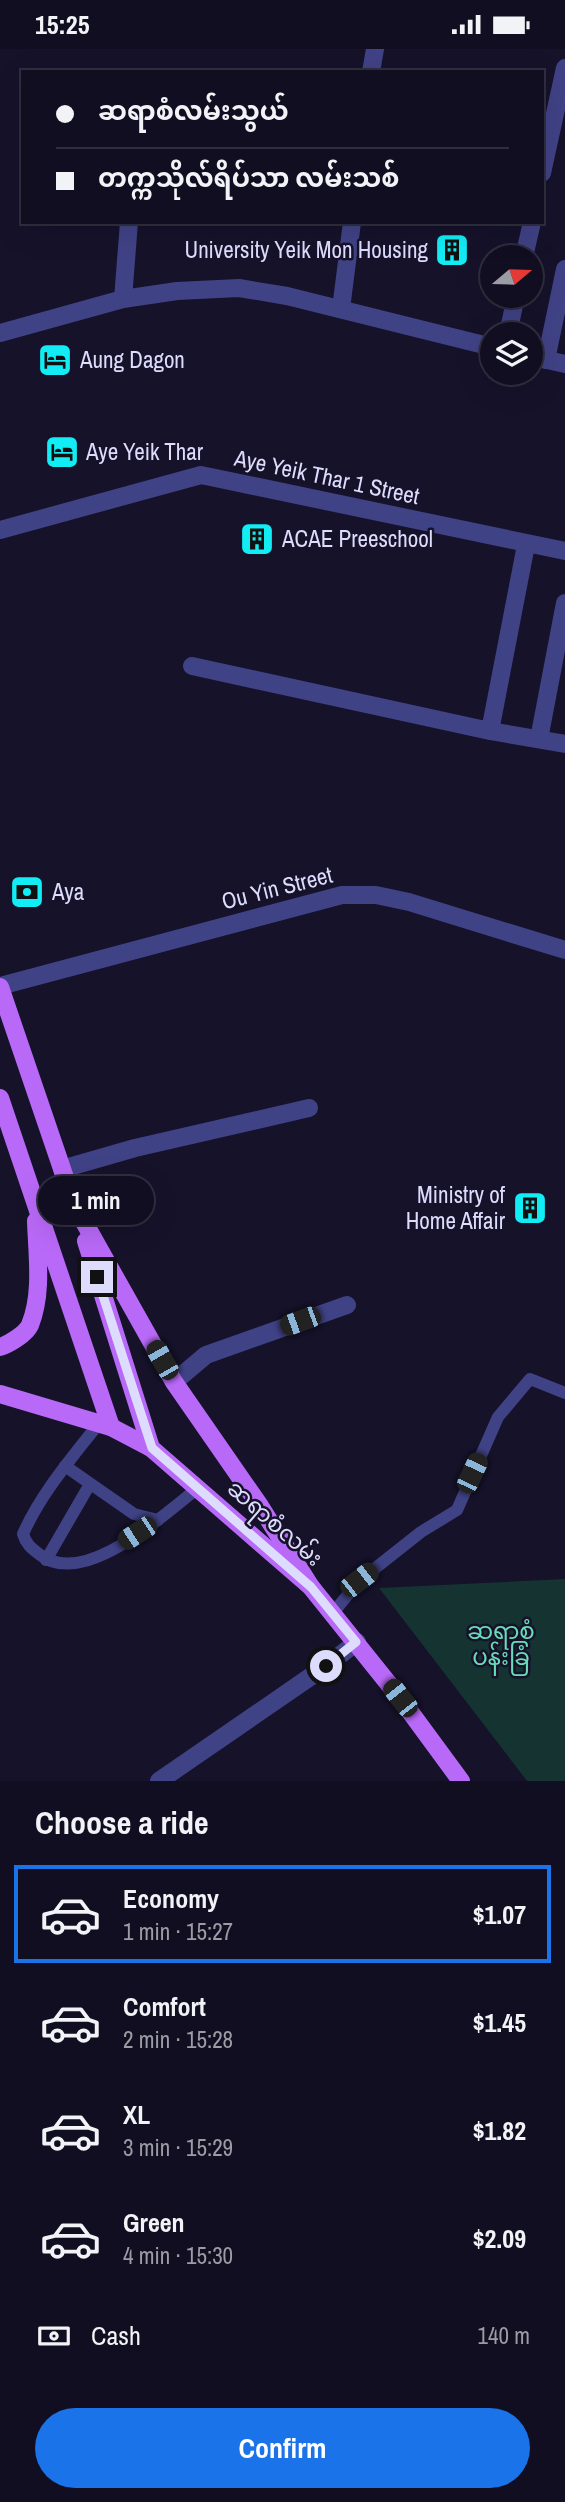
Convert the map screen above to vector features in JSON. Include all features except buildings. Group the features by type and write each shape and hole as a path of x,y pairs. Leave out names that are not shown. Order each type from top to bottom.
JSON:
{"main road":[{"path":"0,986 8,1036 62,1169 152,1448"},
{"path":"0,1098 35,1200 105,1425"},
{"path":"0,1347 7,1345 30,1327 38,1290 35,1200"},
{"path":"74,1204 174,1382 260,1506 311,1587"},
{"name":"ဆရာစံလမ်း","path":"0,1394 105,1425 152,1448 311,1587 461,1781"}],"street":[{"path":"372,70 375,49"},
{"path":"545,146 565,68"},
{"path":"123,299 129,224"},
{"path":"341,309 352,224"},
{"path":"527,245 532,224"},
{"path":"543,342 565,269"},
{"path":"0,333 123,299 177,291 240,288 287,296 480,344"},
{"path":"543,359 565,364"},
{"name":"Aye Yeik Thar 1 Street","path":"0,530 201,475 565,551"},
{"path":"490,731 526,545"},
{"path":"539,739 565,603"},
{"path":"192,666 490,731 565,744"},
{"name":"Ou Yin Street","path":"0,986 342,895 376,895 408,902 565,950"},
{"path":"62,1169 135,1148 309,1108"},
{"path":"174,1382 206,1355 347,1305"},
{"path":"159,1781 326,1666 356,1642"}],"lane":[{"path":"333,1613 359,1580 421,1532 457,1510 498,1417 530,1378 565,1393"},
{"path":"105,1425 65,1466 30,1518 23,1534 27,1544 46,1560 72,1565 94,1560 158,1520 198,1488"},
{"path":"65,1466 135,1514 158,1520"},
{"path":"46,1560 90,1484"}],"green space":[{"name":"ဆရာစံ ပန်းခြံ","path":"565,1579 565,1781 527,1781 379,1588"}],"place":[{"name":"University Yeik Mon Housing","path":"452,250"},
{"name":"Aung Dagon","path":"55,360"},
{"name":"Aye Yeik Thar","path":"62,452"},
{"name":"ACAE Preeschool","path":"257,539"},
{"name":"Aya","path":"27,892"},
{"name":"Ministry of Home Affair","path":"530,1208"}],"route":[{"path":"97,1277 152,1448 311,1587 356,1642 326,1666"}]}
